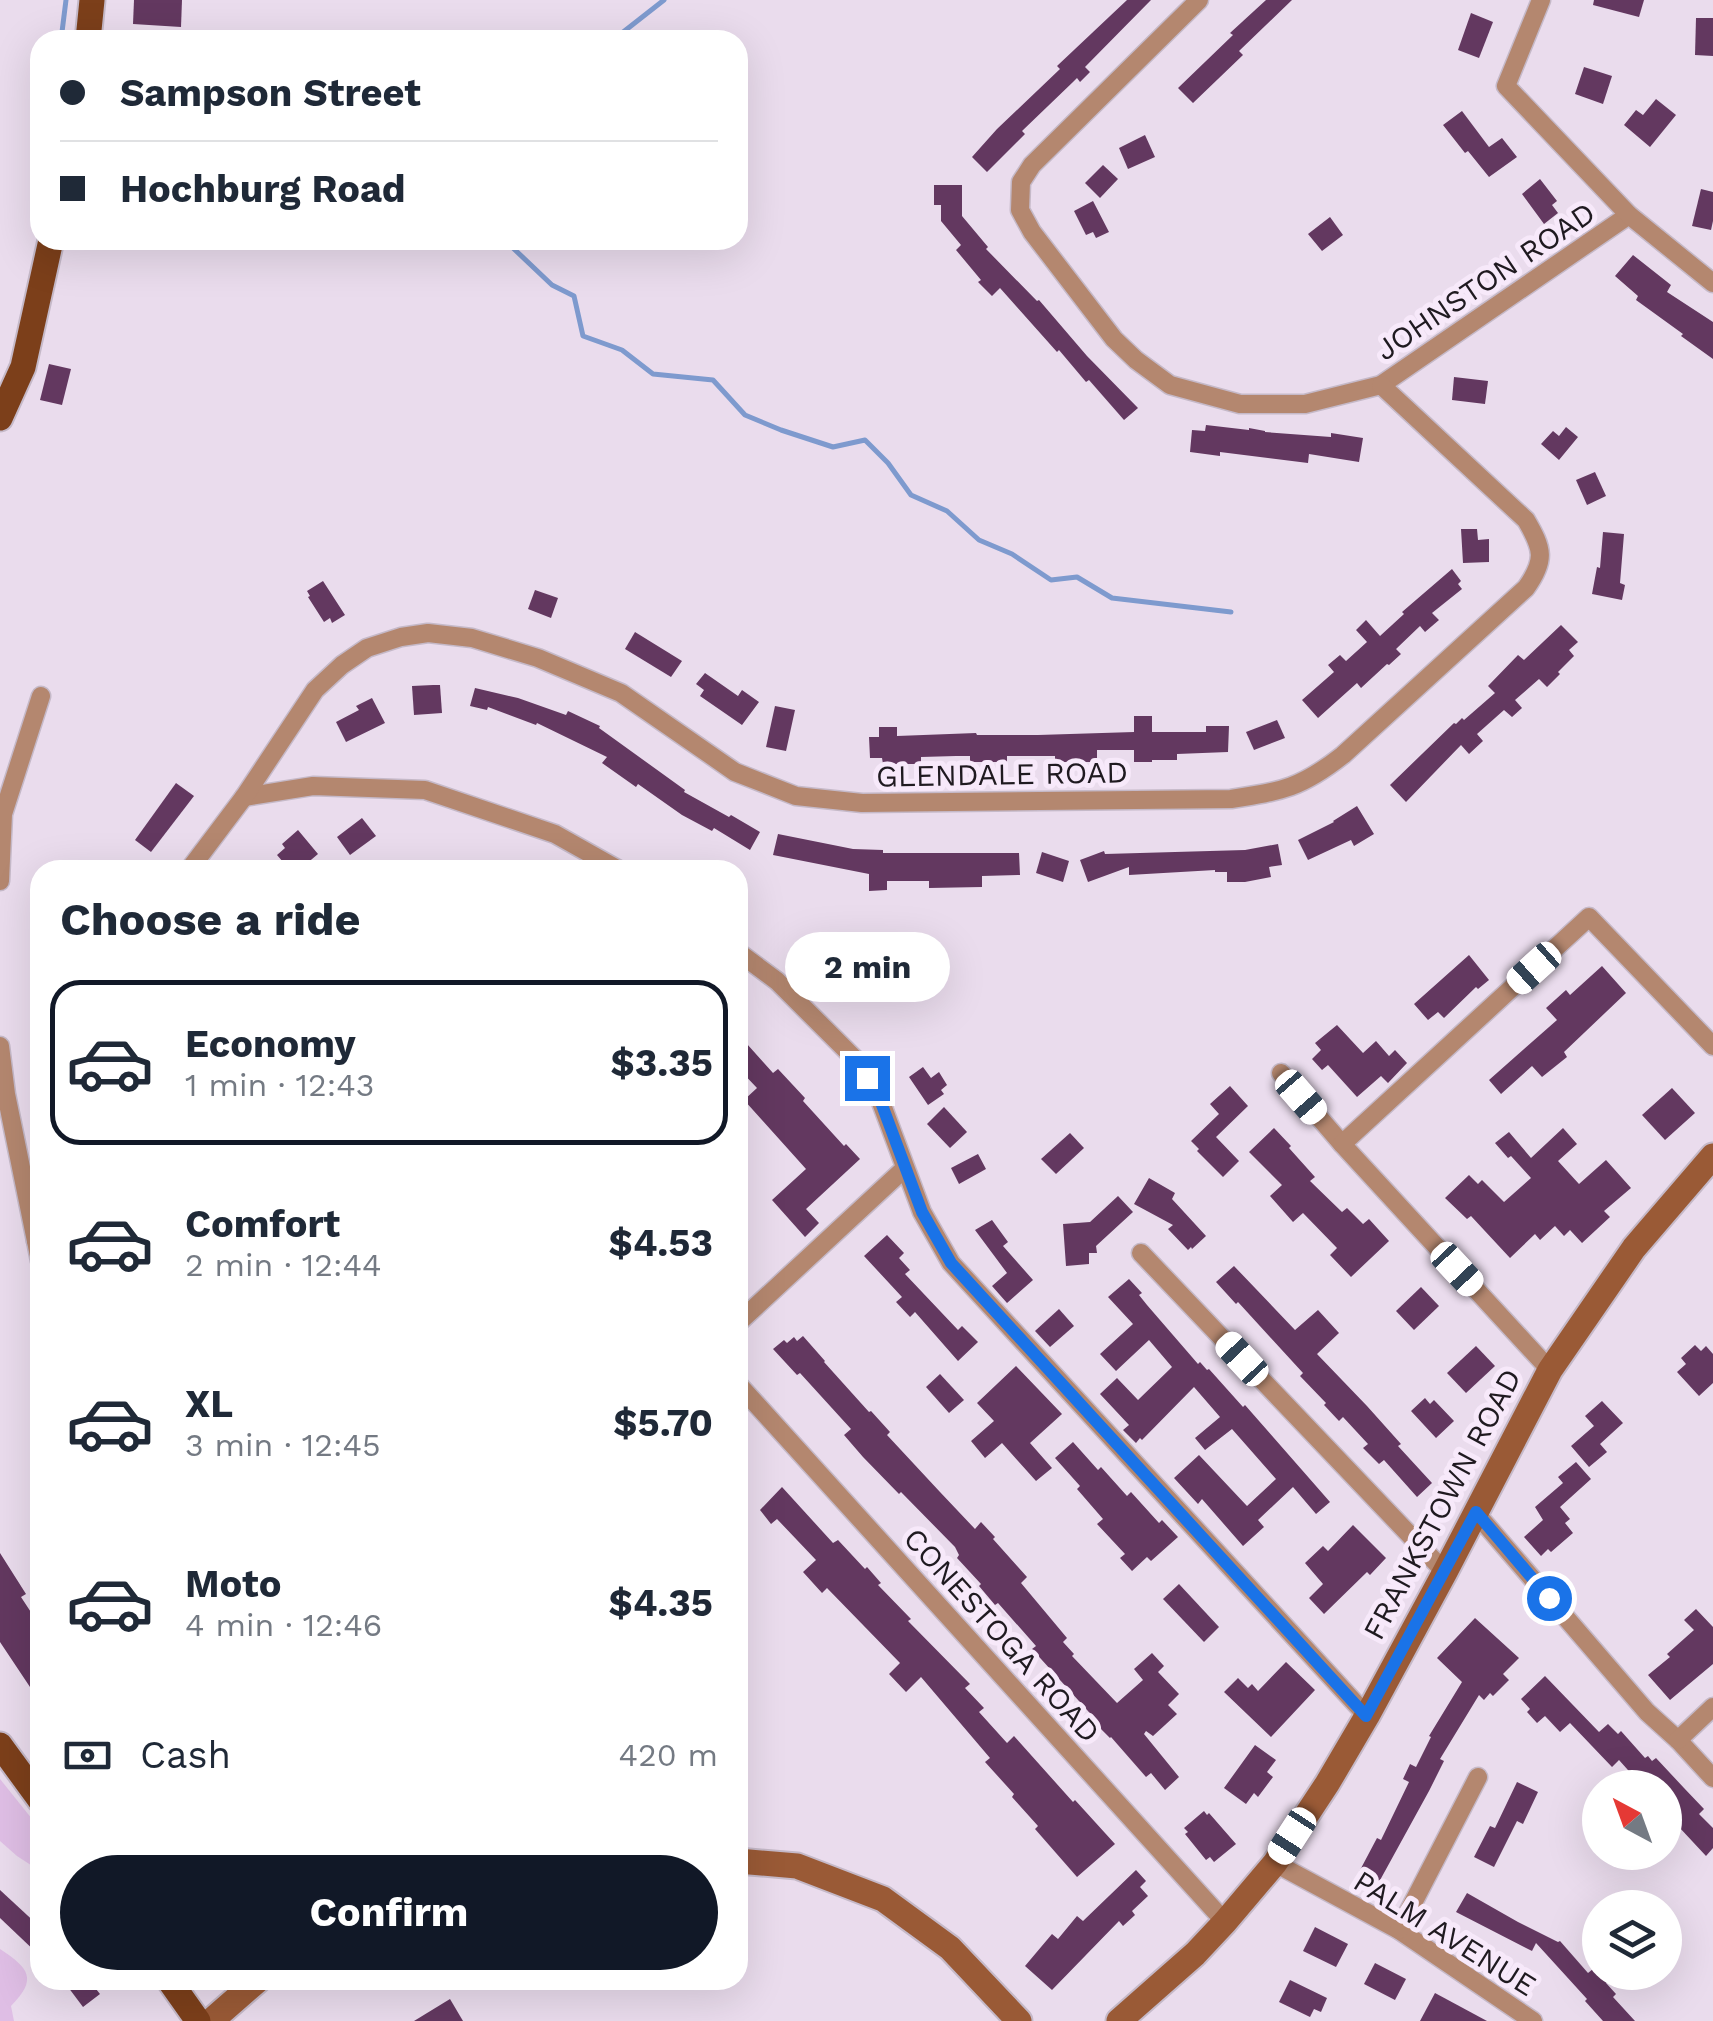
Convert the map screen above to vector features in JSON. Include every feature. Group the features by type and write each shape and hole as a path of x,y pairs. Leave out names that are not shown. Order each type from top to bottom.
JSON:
{"main road":[{"path":"89,30 92,0"},
{"path":"0,418 23,367 50,250"},
{"name":"FRANKSTOWN ROAD","path":"1118,2021 1167,1980 1225,1922 1275,1863 1366,1716 1550,1370 1634,1248 1712,1159"},
{"path":"0,1744 30,1786"},
{"path":"748,1862 797,1866 883,1899 950,1948 1018,2021"},
{"path":"176,1990 198,2021"},
{"path":"211,2021 247,1990"}],"street":[{"name":"JOHNSTON ROAD","path":"1200,0 1032,165 1021,182 1020,210 1032,232 1114,339 1170,385 1240,404 1305,404 1381,385 1629,215"},
{"path":"1541,0 1506,86 1629,215 1713,283"},
{"name":"GLENDALE ROAD","path":"244,796 315,690 342,665 367,648 428,633 472,638 538,658 622,693 735,772 796,796 862,803 1231,799 1280,791 1314,778 1343,755 1526,588 1538,571 1538,539 1526,520 1381,385"},
{"path":"0,881 3,814 41,696"},
{"path":"196,860 244,796 313,786 425,790 555,834 601,860"},
{"path":"1342,1144 1589,917 1713,1046"},
{"path":"748,959 777,981 855,1059 879,1097 922,1212 951,1263 1366,1716"},
{"path":"0,1046 6,1094 30,1200"},
{"path":"1280,1073 1550,1370"},
{"path":"748,1314 904,1169"},
{"path":"1141,1252 1445,1572"},
{"name":"CONESTOGA ROAD","path":"748,1395 1225,1922"},
{"path":"1476,1512 1648,1712 1713,1778"},
{"path":"1678,1740 1713,1707"},
{"path":"1399,1930 1478,1778"},
{"name":"PALM AVENUE","path":"1275,1863 1399,1930 1533,2021"}],"shaded area":[{"path":"0,1779 30,1816 30,1864 0,1841"},
{"path":"0,1949 18,1962 26,1974 25,1988 11,2006 14,2021 0,2021"}],"building":[{"path":"134,0 182,0 181,27 133,24"},
{"path":"1127,0 1151,0 1085,67 1090,72 1080,82 1077,78 1022,131 1025,134 987,172 972,157 1060,69 1057,66"},
{"path":"1266,0 1292,0 1193,103 1178,88"},
{"path":"1594,0 1644,0 1639,17 1593,5"},
{"path":"1471,13 1493,22 1479,58 1458,50"},
{"path":"1696,18 1713,18 1713,56 1695,55"},
{"path":"1584,67 1612,76 1603,104 1575,94"},
{"path":"1656,99 1676,115 1650,147 1624,125 1636,110 1643,115"},
{"path":"1462,111 1489,147 1502,138 1517,157 1489,177 1443,125"},
{"path":"1145,135 1155,157 1128,169 1119,148"},
{"path":"1103,165 1118,179 1100,198 1085,183"},
{"path":"1540,179 1557,201 1552,205 1558,213 1544,224 1522,194"},
{"path":"934,185 962,185 962,216 986,249 1039,300 1138,408 1124,420 1000,288 992,296 978,282 981,280 956,250 961,245 941,221 941,205 934,205"},
{"path":"1701,189 1713,192 1711,230 1692,226"},
{"path":"1093,201 1109,232 1096,238 1093,232 1086,235 1074,211"},
{"path":"1330,217 1343,235 1322,251 1308,234"},
{"path":"1633,255 1671,285 1667,292 1713,322 1713,359 1636,300 1638,296 1615,276"},
{"path":"49,364 71,369 62,405 40,400"},
{"path":"1454,377 1488,381 1485,404 1452,400"},
{"path":"1206,425 1363,438 1359,462 1309,454 1308,463 1190,452 1192,430 1205,431"},
{"path":"1566,427 1578,437 1559,460 1541,444 1553,431 1559,436"},
{"path":"1595,472 1606,496 1587,505 1576,480"},
{"path":"1461,529 1477,529 1478,540 1489,539 1489,562 1463,563"},
{"path":"1603,532 1624,534 1622,600 1592,594 1597,567 1600,568"},
{"path":"1452,569 1462,589 1432,613 1439,620 1425,632 1420,626 1396,649 1401,654 1389,665 1361,688 1357,683 1318,718 1302,700 1334,672 1328,665 1340,655 1346,661 1367,642 1356,630 1366,620 1380,636"},
{"path":"323,581 345,615 332,623 330,618 324,622 308,597 307,591"},
{"path":"535,590 558,598 551,618 528,609"},
{"path":"1561,625 1578,642 1569,650 1574,656 1560,674 1547,687 1539,679 1515,700 1522,708 1512,717 1504,710 1477,734 1483,741 1469,754 1461,745 1406,802 1390,785 1454,723 1464,720 1495,693 1488,686 1518,655 1524,660"},
{"path":"635,632 682,661 671,677 625,649"},
{"path":"705,673 738,696 742,690 759,702 742,725 700,696 704,690 696,684"},
{"path":"440,685 442,713 414,715 412,686"},
{"path":"475,688 566,715 568,711 600,726 684,792 760,832 750,850 714,828 712,831 638,784 636,787 602,763 607,757 537,723 488,707 487,710 470,706"},
{"path":"372,698 385,723 346,742 336,722"},
{"path":"775,706 795,710 786,751 766,747"},
{"path":"1134,716 1152,716 1152,732 1206,732 1206,726 1229,726 1228,752 1177,754 1177,760 1152,762 1134,762 1134,750 1097,750 1097,762 1055,762 1055,756 1007,756 1007,762 970,762 970,756 956,756 921,757 921,764 883,764 882,758 870,758 869,737 879,737 879,727 897,727 897,736 1134,732"},
{"path":"1277,720 1285,738 1254,750 1246,732"},
{"path":"176,783 194,796 151,852 135,840"},
{"path":"1357,806 1374,834 1354,846 1351,840 1308,860 1298,840"},
{"path":"362,818 376,836 350,855 337,837"},
{"path":"298,830 318,854 311,860 281,860 277,855 285,848 282,844"},
{"path":"778,834 883,853 1019,853 1020,875 982,876 982,887 929,888 929,881 887,881 887,890 869,891 869,874 773,855"},
{"path":"1278,844 1282,865 1269,867 1271,877 1245,882 1227,882 1227,872 1215,870 1129,875 1129,867 1088,882 1080,860 1104,851 1105,854 1245,850"},
{"path":"1042,852 1069,861 1063,882 1036,873"},
{"path":"1469,955 1489,980 1476,987 1444,1018 1438,1012 1428,1020 1414,1004"},
{"path":"1602,966 1626,993 1564,1052 1567,1057 1542,1077 1532,1066 1501,1094 1489,1080 1557,1020 1546,1008 1566,990 1570,995"},
{"path":"1337,1025 1363,1053 1376,1041 1389,1056 1395,1050 1407,1063 1388,1083 1381,1076 1357,1097 1328,1065 1322,1070 1312,1059 1321,1050 1315,1043"},
{"path":"748,1045 773,1073 778,1069 844,1146 860,1159 806,1209 819,1223 805,1237 772,1200 806,1169 748,1104 748,1096 757,1088 748,1079"},
{"path":"923,1067 931,1078 939,1072 947,1085 941,1090 944,1094 928,1105 909,1077"},
{"path":"1230,1086 1248,1106 1216,1137 1239,1161 1223,1177 1191,1141 1219,1114 1210,1104"},
{"path":"1672,1088 1695,1113 1665,1140 1642,1115"},
{"path":"944,1107 967,1132 950,1148 927,1124"},
{"path":"1274,1128 1315,1177 1310,1181 1342,1212 1347,1208 1363,1224 1369,1219 1389,1241 1351,1277 1330,1255 1337,1248 1303,1213 1293,1222 1270,1196 1282,1185 1249,1152"},
{"path":"1563,1128 1577,1144 1558,1161 1579,1184 1606,1160 1631,1188 1604,1211 1610,1217 1582,1243 1570,1230 1564,1236 1555,1226 1540,1240 1535,1234 1510,1258 1471,1216 1467,1219 1445,1198 1469,1175 1478,1184 1482,1180 1504,1202 1531,1178 1495,1143 1509,1132 1531,1158"},
{"path":"1070,1133 1084,1148 1056,1174 1041,1159"},
{"path":"978,1154 986,1169 959,1184 951,1168"},
{"path":"1149,1178 1175,1193 1172,1199 1206,1236 1192,1249 1188,1250 1168,1229 1173,1225 1134,1204"},
{"path":"1118,1196 1133,1212 1096,1246 1097,1253 1089,1253 1089,1264 1066,1266 1063,1224 1090,1222"},
{"path":"992,1220 1008,1242 1003,1246 1033,1280 1007,1303 992,1286 1007,1273 975,1230"},
{"path":"887,1235 904,1253 899,1258 910,1270 905,1274 958,1330 962,1326 978,1342 958,1361 915,1312 910,1317 896,1302 902,1297 864,1256"},
{"path":"1234,1266 1295,1330 1318,1310 1339,1333 1317,1354 1432,1483 1417,1497 1384,1460 1379,1464 1363,1448 1368,1444 1343,1417 1339,1421 1300,1376 1303,1373 1216,1282"},
{"path":"1129,1279 1198,1364 1209,1369 1245,1405 1330,1502 1316,1514 1293,1487 1258,1520 1264,1527 1243,1546 1202,1499 1198,1504 1174,1478 1199,1455 1247,1506 1276,1479 1232,1429 1205,1450 1195,1438 1220,1417 1194,1387 1142,1440 1136,1443 1123,1430 1129,1425 1100,1394 1117,1378 1138,1400 1172,1367 1149,1340 1116,1371 1100,1354 1133,1324 1108,1297"},
{"path":"1421,1287 1439,1306 1414,1330 1396,1311"},
{"path":"1059,1309 1074,1326 1050,1347 1035,1331"},
{"path":"803,1336 890,1432 887,1435 975,1529 981,1522 995,1537 1027,1577 1021,1583 1067,1638 1063,1642 1072,1656 1117,1703 1143,1680 1134,1669 1152,1653 1164,1666 1158,1672 1179,1694 1168,1705 1177,1714 1153,1736 1146,1731 1144,1734 1179,1777 1165,1790 1151,1773 1146,1777 1095,1723 1032,1649 1036,1646 979,1586 957,1558 955,1547 863,1457 844,1435 851,1429 773,1349 784,1340 787,1343 794,1337 797,1341"},
{"path":"1695,1345 1701,1351 1706,1346 1713,1354 1713,1383 1699,1396 1677,1372 1686,1364 1681,1358"},
{"path":"1476,1346 1495,1366 1466,1393 1447,1373"},
{"path":"1016,1366 1062,1414 1030,1443 1052,1468 1036,1481 1002,1443 985,1458 971,1441 994,1421 977,1403"},
{"path":"940,1374 964,1400 949,1413 926,1387"},
{"path":"1425,1398 1430,1404 1434,1400 1454,1421 1436,1438 1411,1411"},
{"path":"1602,1401 1623,1423 1600,1444 1607,1452 1589,1467 1571,1446 1594,1426 1585,1416"},
{"path":"1073,1442 1098,1470 1101,1467 1127,1496 1131,1492 1159,1523 1162,1520 1178,1537 1151,1561 1147,1557 1132,1571 1120,1558 1125,1554 1097,1524 1103,1519 1055,1458"},
{"path":"1576,1462 1591,1479 1560,1507 1570,1519 1565,1523 1573,1533 1541,1556 1524,1537 1543,1520 1535,1507 1563,1483 1558,1477"},
{"path":"782,1487 833,1543 838,1540 867,1567 881,1583 878,1585 911,1619 908,1621 970,1684 965,1688 984,1708 979,1712 1007,1743 1014,1736 1115,1844 1077,1877 985,1762 990,1758 921,1677 906,1692 889,1674 900,1663 827,1588 822,1593 803,1572 816,1560 777,1519 771,1524 760,1510"},
{"path":"1353,1525 1386,1558 1324,1614 1309,1598 1323,1584 1305,1563 1323,1546 1328,1551"},
{"path":"0,1553 26,1594 21,1597 30,1611 30,1687 0,1642"},
{"path":"1179,1584 1219,1627 1204,1642 1163,1599"},
{"path":"1696,1609 1713,1627 1713,1664 1670,1700 1648,1675 1694,1630 1684,1620"},
{"path":"1475,1618 1519,1658 1503,1674 1509,1680 1493,1696 1490,1693 1484,1700 1479,1695 1440,1759 1444,1761 1379,1882 1359,1872 1377,1838 1381,1840 1409,1782 1403,1779 1410,1764 1416,1767 1429,1736 1462,1682 1437,1658"},
{"path":"1286,1662 1315,1690 1271,1737 1224,1692 1238,1678 1258,1691"},
{"path":"1545,1676 1599,1732 1608,1724 1618,1734 1621,1731 1645,1758 1656,1758 1667,1770 1628,1770 1619,1760 1612,1767 1570,1723 1560,1732 1545,1716 1537,1723 1521,1699"},
{"path":"1255,1745 1276,1760 1267,1772 1273,1777 1258,1797 1254,1793 1246,1804 1224,1788"},
{"path":"1517,1782 1538,1792 1523,1824 1517,1821 1494,1867 1474,1857 1490,1826 1495,1828"},
{"path":"1682,1786 1704,1809 1699,1814 1713,1828 1713,1848 1706,1856 1682,1830"},
{"path":"1204,1811 1236,1844 1214,1862 1210,1857 1206,1860 1185,1834 1188,1832 1184,1828"},
{"path":"1136,1870 1146,1881 1140,1887 1148,1896 1132,1911 1135,1915 1123,1926 1119,1921 1052,1990 1025,1966 1052,1934 1058,1939 1077,1916 1083,1921"},
{"path":"0,1890 30,1918 30,1946 0,1918"},
{"path":"1467,1893 1560,1941 1582,1966 1582,1990 1612,1990 1616,1994 1613,1997 1635,2021 1603,2021 1536,1943 1532,1951 1456,1912"},
{"path":"1315,1927 1348,1944 1336,1967 1303,1951"},
{"path":"1375,1963 1406,1979 1395,2000 1364,1984"},
{"path":"1290,1980 1327,1998 1321,2012 1314,2009 1310,2017 1279,2002"},
{"path":"70,1990 97,1990 100,1994 83,2007"},
{"path":"1435,1993 1487,2021 1420,2021"},
{"path":"450,1999 463,2021 414,2021"}],"waterway":[{"path":"62,30 66,0"},
{"path":"626,30 664,0"},
{"path":"515,250 552,285 574,296 583,336 622,350 653,374 713,380 745,415 781,430 833,447 865,440 911,495 947,511 979,540 1012,554 1051,580 1077,577 1112,598 1231,612"}],"route":[{"path":"867,1078 879,1097 922,1212 951,1263 1366,1716 1476,1512 1549,1598"}]}
